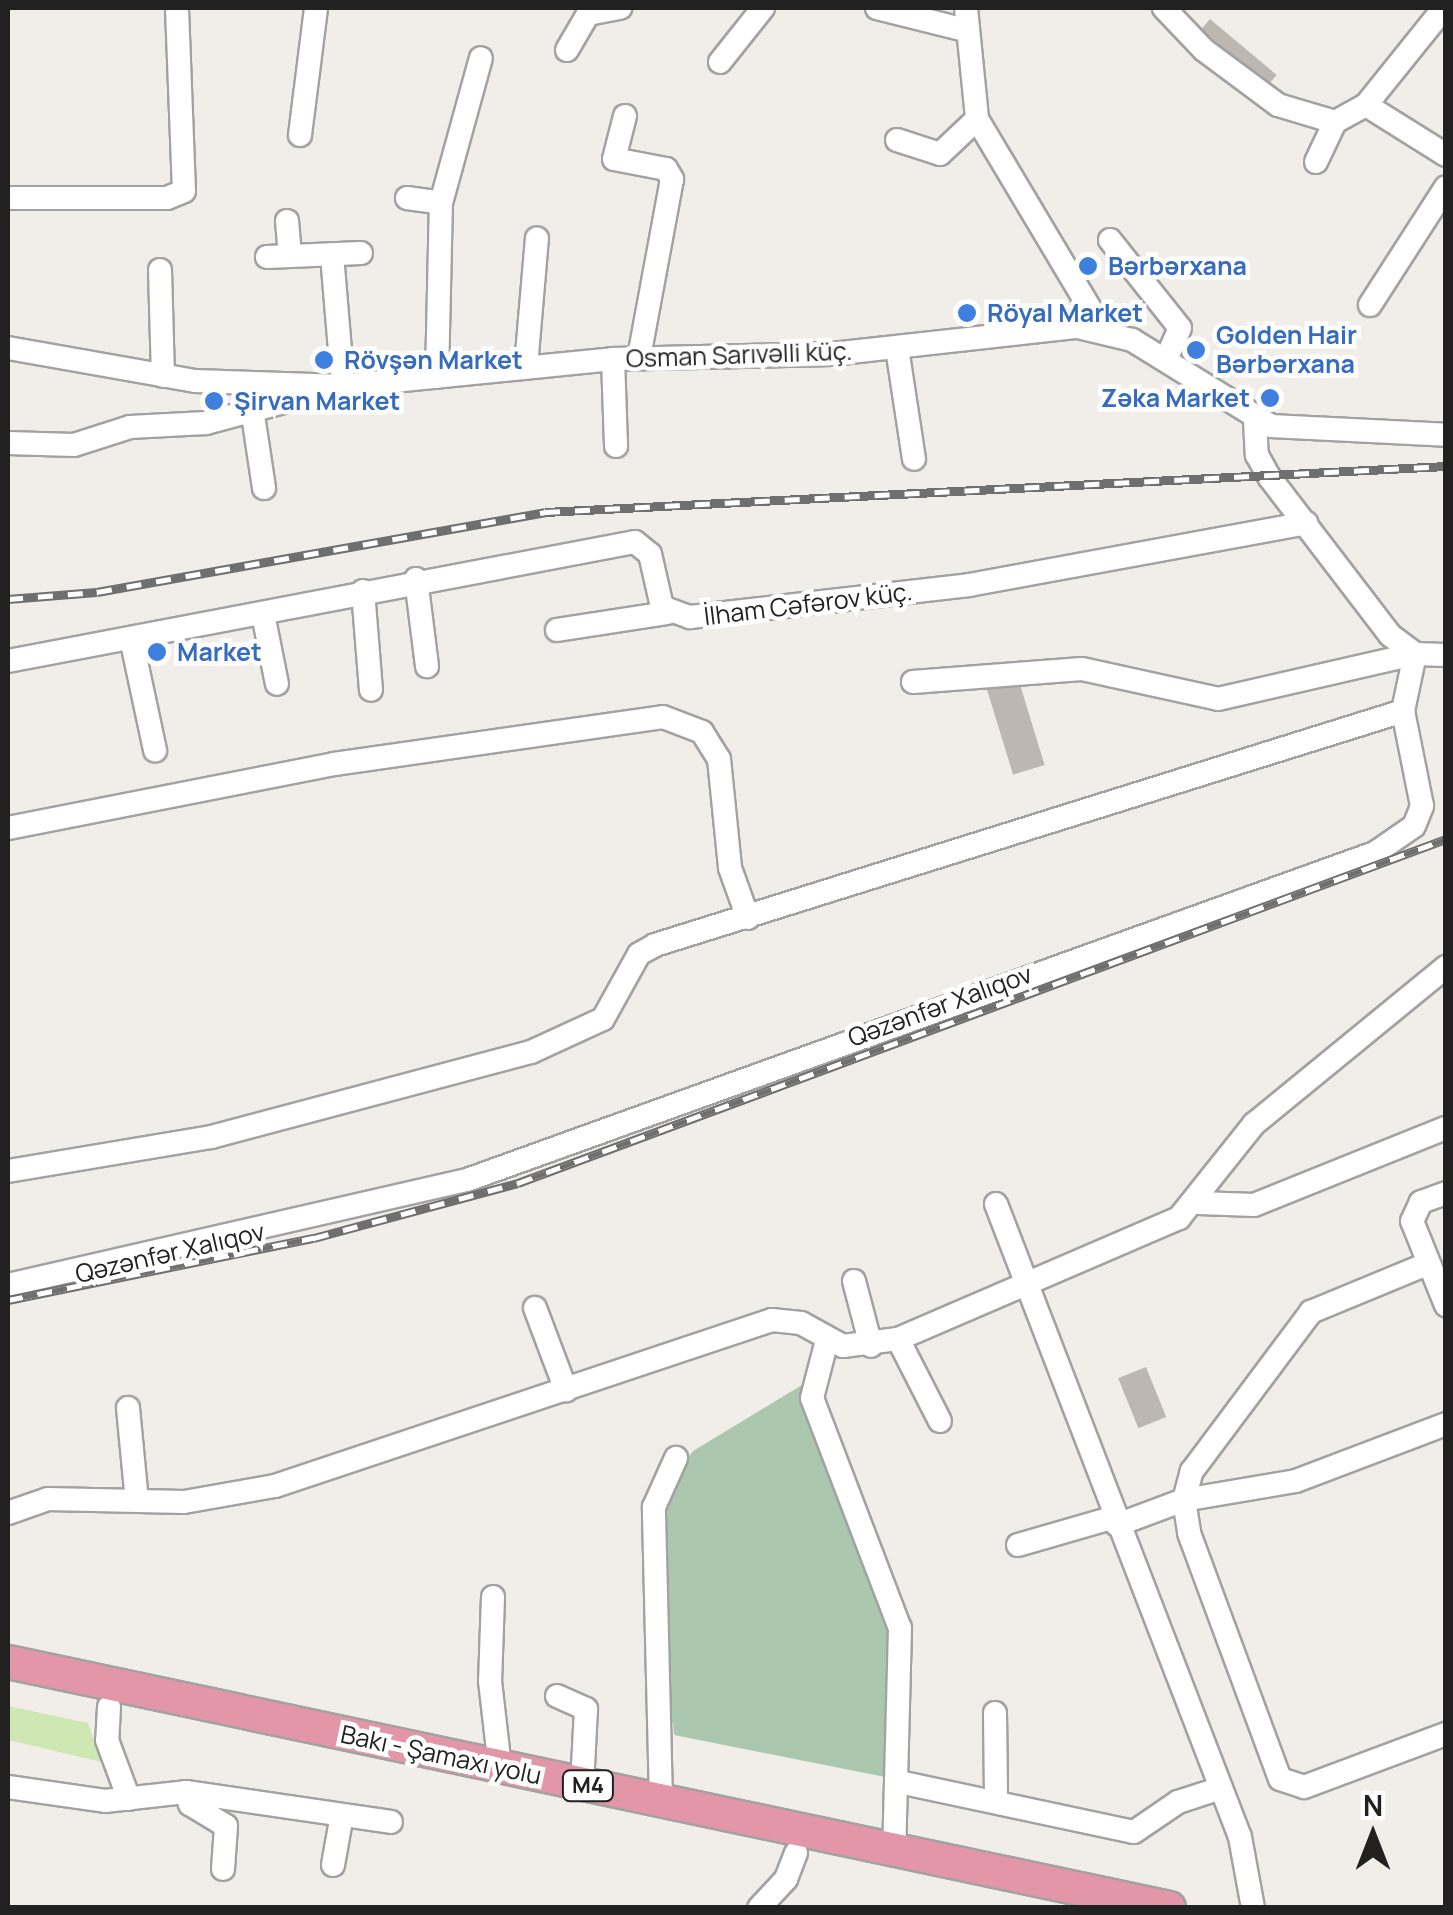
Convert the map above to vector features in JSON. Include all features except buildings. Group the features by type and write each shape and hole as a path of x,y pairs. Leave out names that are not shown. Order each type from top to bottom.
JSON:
{"highway":[{"name":"Bakı - Şamaxı yolu","path":"8,1662 1169,1908"},
{"name":"Bakı - Şamaxı yolu","path":"8,1685 1062,1908"}],"street":[{"path":"8,198 167,198 184,190 177,8"},
{"path":"300,135 316,8"},
{"path":"567,50 588,14 620,8"},
{"path":"720,62 763,8"},
{"path":"877,8 966,19 977,119 1102,329"},
{"path":"1164,8 1254,91 1335,122"},
{"path":"1316,162 1335,122 1366,104 1444,8"},
{"path":"438,377 440,202 482,58"},
{"path":"1366,104 1446,155"},
{"path":"625,116 614,159 666,169 672,179 640,357"},
{"path":"897,140 940,154 977,119"},
{"path":"1370,305 1446,187"},
{"path":"406,198 440,202"},
{"path":"287,221 278,257 361,253"},
{"path":"526,366 537,238"},
{"path":"1110,240 1180,328 1166,359"},
{"path":"8,442 74,445 130,428 254,415 344,386 332,254"},
{"path":"160,270 163,376"},
{"name":"Osman Sarıvəlli küç.","path":"8,348 163,376 248,385 344,386 613,358 896,348 1024,330 1102,329 1166,359 1255,421"},
{"path":"896,348 914,458"},
{"path":"613,358 616,446"},
{"path":"248,385 264,488"},
{"path":"1415,654 1390,635 1257,456 1255,421 1446,434"},
{"name":"İlham Cəfərov küç.","path":"8,661 263,614 416,579 635,542 650,554 668,613 690,617 970,585 1306,523"},
{"path":"416,579 427,666"},
{"path":"363,591 371,690"},
{"path":"557,630 668,613"},
{"path":"263,614 277,684"},
{"path":"131,638 155,750"},
{"path":"913,682 1082,669 1218,699 1415,654 1446,655"},
{"name":"Qəzənfər Xalıqov","path":"8,1285 467,1180 1374,853 1420,815 1403,711 1415,654"},
{"path":"8,1171 211,1137 531,1052 604,1019 640,954 1403,711"},
{"path":"8,828 334,764 663,718 702,732 720,759 730,868 748,918"},
{"path":"8,1513 48,1499 228,1498 772,1320 801,1323 827,1340 871,1346 898,1339 1024,1290 1198,1203 1254,1124 1446,966"},
{"path":"1198,1203 1254,1205 1446,1128"},
{"path":"1446,1193 1413,1212 1426,1264 1446,1305"},
{"path":"996,1204 1024,1290 1221,1788 1252,1875 1253,1908"},
{"path":"1426,1264 1311,1312 1192,1471 1184,1500 1188,1532 1280,1779 1304,1786 1446,1734"},
{"path":"854,1281 871,1346"},
{"path":"535,1308 566,1390"},
{"path":"898,1339 940,1422"},
{"path":"827,1340 812,1398 878,1584 898,1612 894,1850"},
{"path":"128,1408 136,1501"},
{"path":"1018,1545 1184,1500 1296,1481 1446,1424"},
{"path":"661,1802 654,1507 676,1458"},
{"path":"493,1597 490,1681 500,1768"},
{"path":"557,1696 586,1709 582,1785"},
{"path":"109,1706 108,1740 129,1798"},
{"path":"995,1712 996,1801"},
{"path":"898,1782 996,1801 1043,1818 1134,1832 1178,1802 1221,1788"},
{"path":"8,1787 129,1798 186,1792 341,1820 391,1822"},
{"path":"186,1792 190,1804 226,1826 223,1870"},
{"path":"334,1866 341,1820"},
{"path":"759,1908 786,1878 796,1853"}],"green space":[{"path":"802,1385 870,1583 889,1611 885,1777 674,1735 673,1723 661,1722 664,1487 693,1451"},
{"path":"8,1706 88,1723 102,1762 8,1740"}],"railway":[{"path":"8,599 97,592 545,512 1446,466"},
{"path":"8,1300 314,1238 518,1183 1446,839"}],"place":[{"name":"Bərbərxana","path":"1088,266"},
{"name":"Röyal Market","path":"967,313"},
{"name":"Golden Hair Bərbərxana","path":"1196,350"},
{"name":"Rövşən Market","path":"324,360"},
{"name":"Zəka Market","path":"1270,398"},
{"name":"Şirvan Market","path":"214,401"},
{"name":"Market","path":"157,652"}]}
